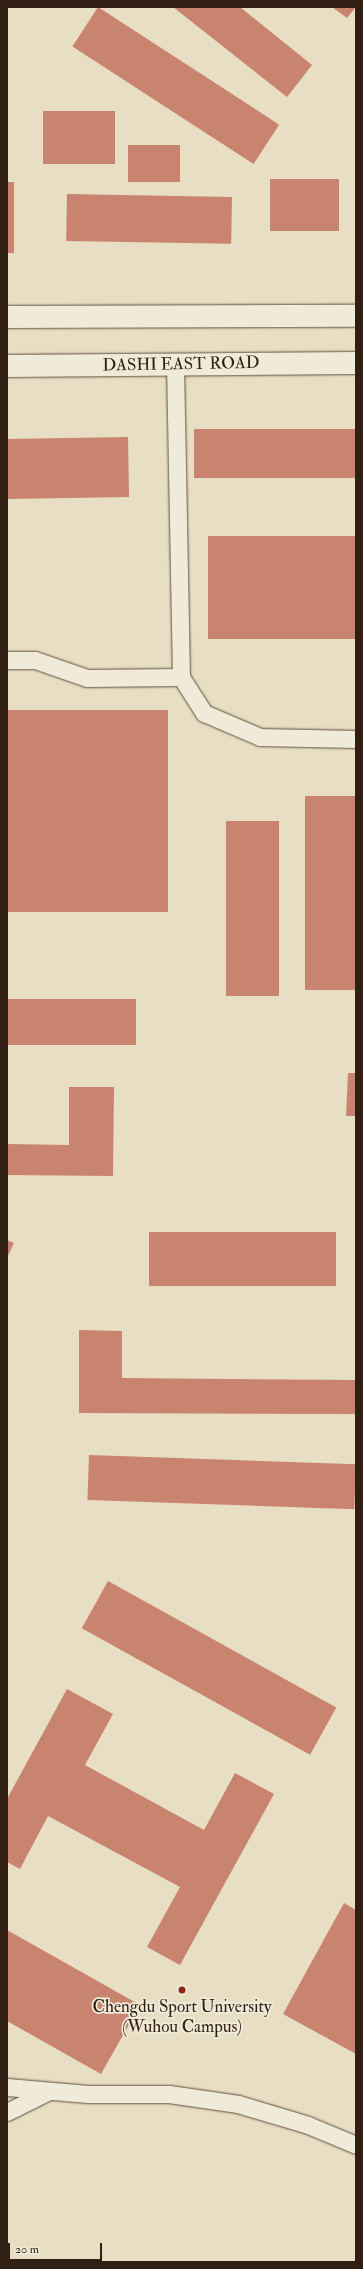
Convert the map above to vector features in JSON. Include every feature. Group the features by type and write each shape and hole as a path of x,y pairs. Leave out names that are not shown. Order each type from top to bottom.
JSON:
{"main road":[{"path":"7,317 356,316"},
{"name":"DASHI EAST ROAD","path":"7,366 356,363"}],"lane":[{"path":"175,364 181,676 204,713 260,737 356,739"},
{"path":"7,660 35,660 87,678 181,676"},
{"path":"7,2087 47,2092 169,2094 238,2104 308,2126 356,2145"},
{"path":"7,2112 47,2092"}],"building":[{"path":"98,7 279,125 254,164 72,46"},
{"path":"173,7 240,7 312,65 287,97"},
{"path":"332,7 356,7 347,18"},
{"path":"43,111 115,111 115,164 43,164"},
{"path":"128,145 180,145 180,182 128,182"},
{"path":"270,179 339,179 339,231 270,231"},
{"path":"7,182 14,182 14,253 7,253"},
{"path":"67,194 232,197 231,244 66,241"},
{"path":"194,429 356,429 356,478 194,478"},
{"path":"128,437 129,497 8,499 7,439"},
{"path":"208,536 356,536 356,639 208,639"},
{"path":"7,710 168,710 168,912 7,912"},
{"path":"305,796 356,796 356,990 305,990"},
{"path":"226,821 279,821 279,996 226,996"},
{"path":"7,999 136,999 136,1045 7,1045"},
{"path":"348,1073 356,1073 356,1116 346,1116"},
{"path":"69,1087 114,1087 113,1176 7,1175 7,1144 69,1145"},
{"path":"149,1232 336,1232 336,1286 149,1286"},
{"path":"7,1240 14,1243 7,1258"},
{"path":"79,1330 122,1331 122,1378 356,1380 356,1414 79,1413"},
{"path":"89,1455 356,1464 354,1509 87,1500"},
{"path":"108,1581 336,1708 310,1755 82,1628"},
{"path":"67,1689 113,1714 85,1765 204,1830 235,1773 274,1794 180,1965 147,1947 180,1887 48,1816 20,1869 7,1862 7,1799"},
{"path":"344,1903 356,1910 356,2054 283,2014"},
{"path":"7,1930 140,2005 101,2074 7,2021"}],"place":[{"name":"Chengdu Sport University (Wuhou Campus)","path":"182,1990"}]}
